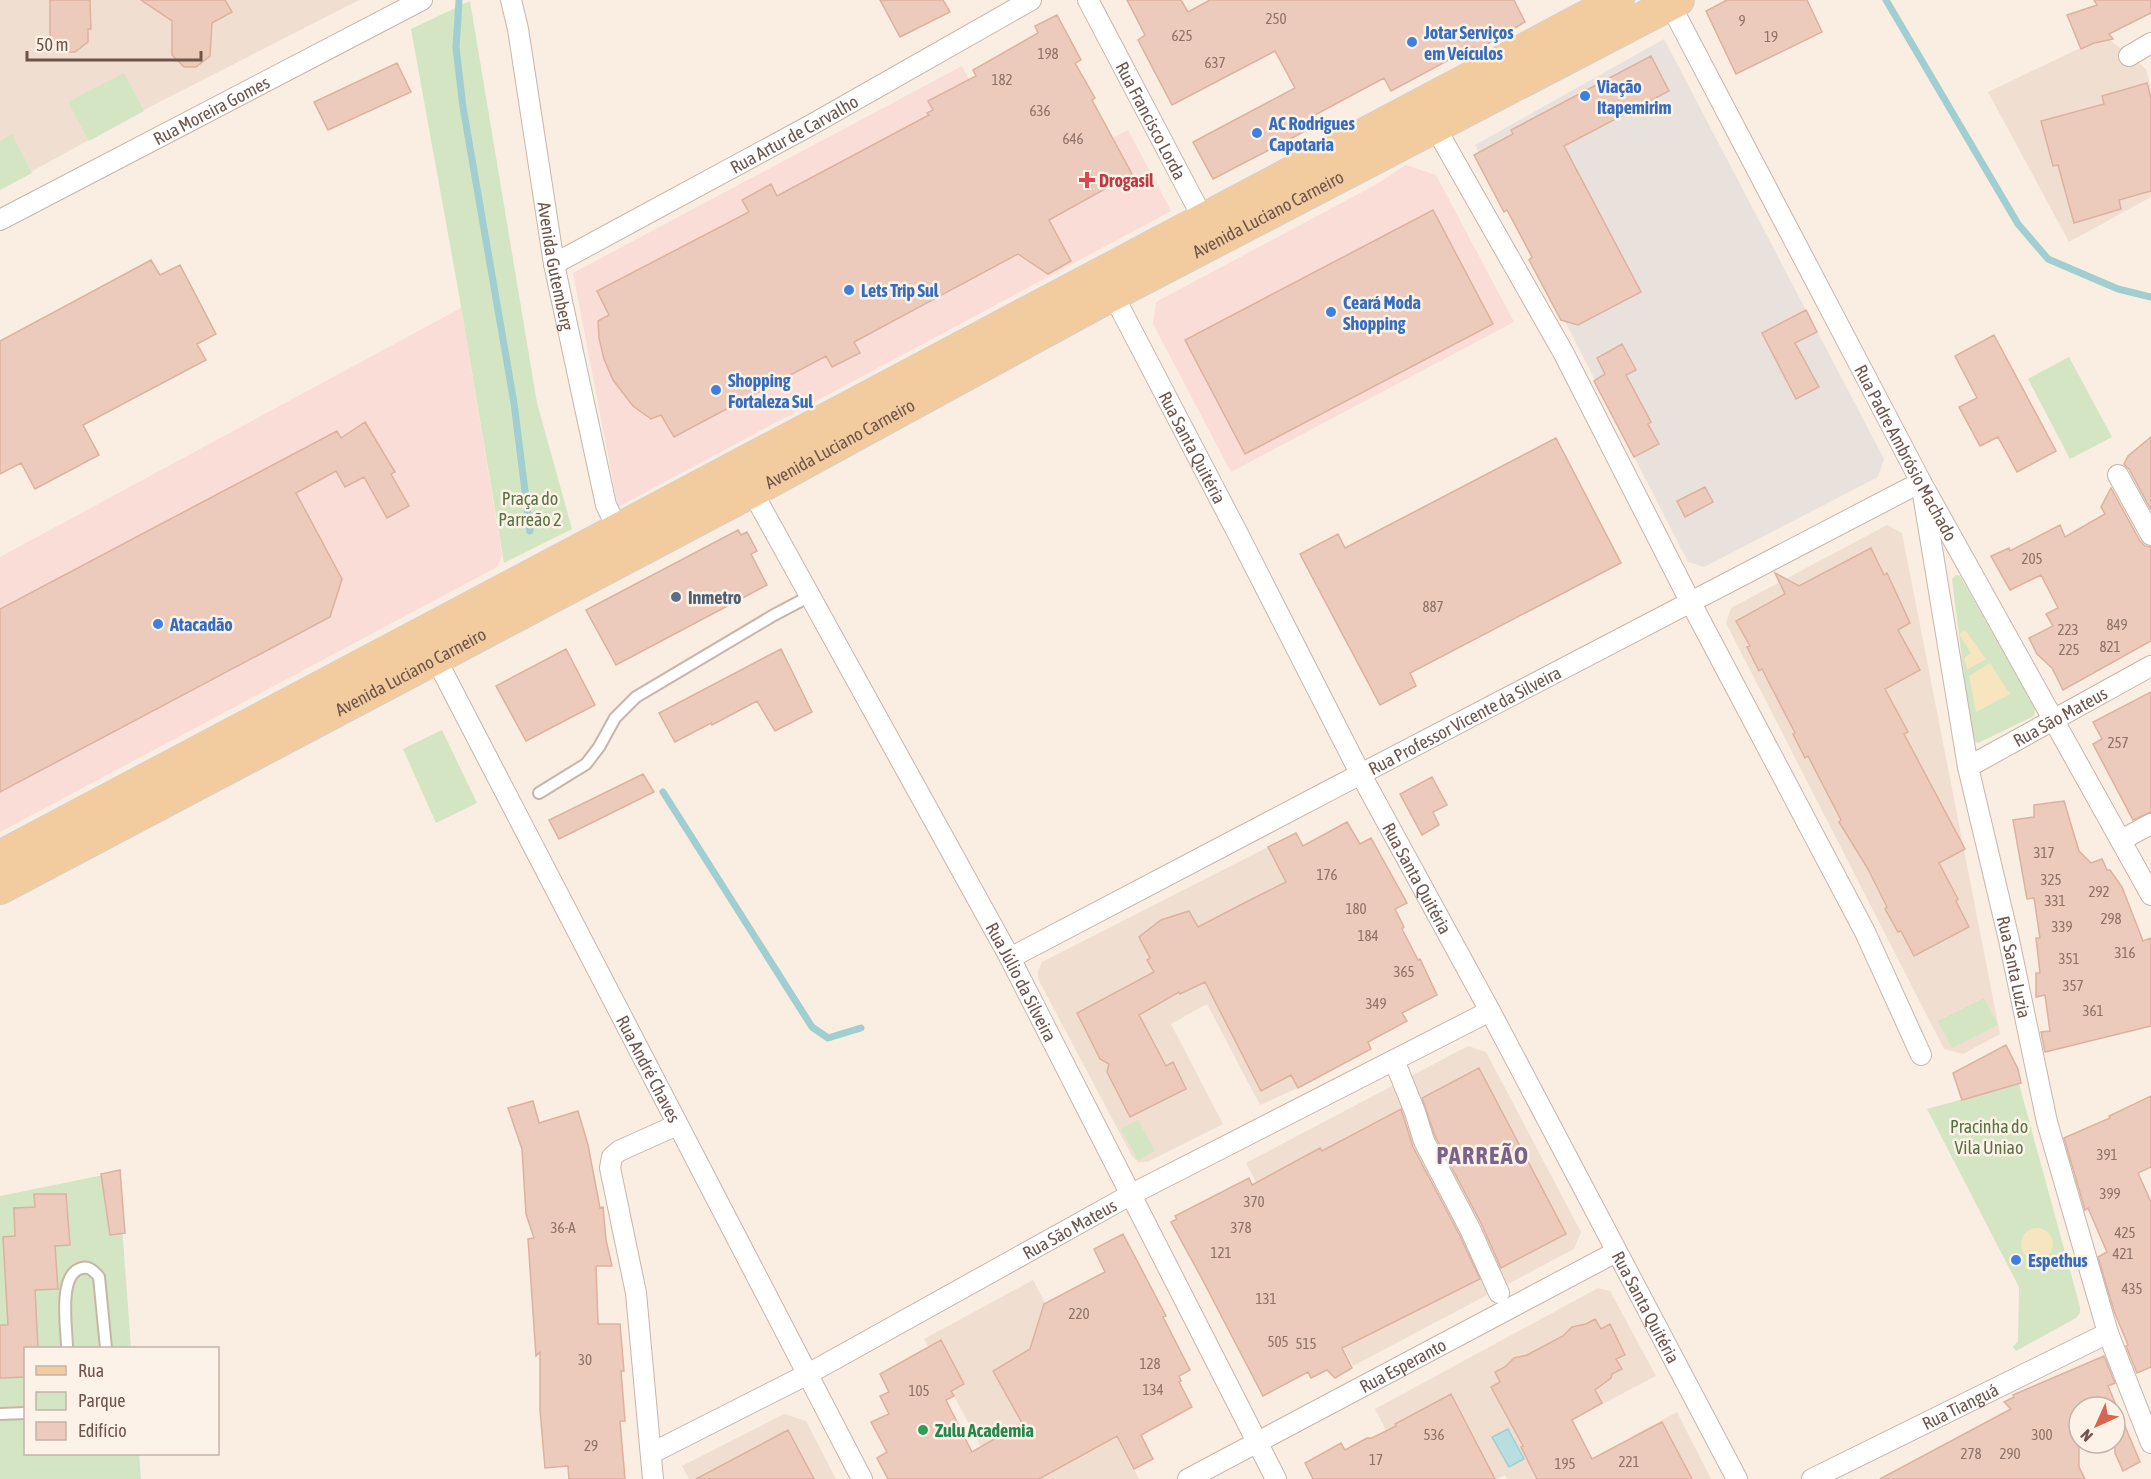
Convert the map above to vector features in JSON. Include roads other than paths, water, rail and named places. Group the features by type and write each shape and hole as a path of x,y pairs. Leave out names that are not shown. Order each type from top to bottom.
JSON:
{"main road":[{"name":"Avenida Luciano Carneiro","path":"0,888 435,657 554,579 617,528 1210,231 1618,0"},
{"name":"Avenida Luciano Carneiro","path":"1210,231 1435,127 1674,2"},
{"name":"Avenida Luciano Carneiro","path":"0,857 554,579 752,491 1108,284"}],"street":[{"name":"Rua Moreira Gomes","path":"0,220 422,0"},
{"name":"Avenida Gutemberg","path":"512,0 554,264 606,505 617,528"},
{"name":"Rua Artur de Carvalho","path":"554,264 811,125 1031,0"},
{"name":"Rua Francisco Lorda","path":"1089,0 1210,231"},
{"name":"Rua Padre Ambrósio Machado","path":"1674,2 1921,482 2151,895"},
{"path":"2129,56 2151,43"},
{"path":"1435,127 1563,352 1691,603 1865,932 1921,1055"},
{"name":"Rua Santa Quitéria","path":"1108,284 1360,773 1490,1011 1737,1479"},
{"path":"2118,475 2151,535"},
{"name":"Rua Professor Vicente da Silveira","path":"1010,958 1360,773 1921,482"},
{"name":"Rua Santa Luzia","path":"1921,482 1968,767 2009,940 2047,1122 2108,1333 2151,1443"},
{"name":"Rua Júlio da Silveira","path":"752,491 1010,958 1276,1479"},
{"name":"Rua André Chaves","path":"435,657 862,1479"},
{"name":"Rua São Mateus","path":"1968,767 2151,666"},
{"path":"2121,840 2151,824"},
{"name":"Rua São Mateus","path":"652,1453 808,1374 1130,1195 1490,1011"},
{"path":"1394,1060 1424,1141 1470,1229 1499,1293"},
{"path":"654,1479 636,1293 610,1168 612,1157 619,1151 677,1125"},
{"name":"Rua Esperanto","path":"1188,1479 1616,1252"},
{"name":"Rua Tianguá","path":"1812,1479 2108,1333"}],"lane":[{"path":"539,793 586,764 615,718 636,697 810,596"},
{"path":"67,1347 66,1293 68,1282 72,1272 83,1267 92,1270 99,1277 106,1347"},
{"path":"0,1414 24,1413"}],"water":[{"path":"1508,1429 1524,1459 1509,1467 1492,1437"}],"waterway":[{"path":"1886,0 2018,224 2048,259 2118,289 2151,297"},
{"path":"459,1 456,48 463,107 514,403 530,531"},
{"path":"663,792 812,1027 828,1038 861,1028"}],"place":[{"name":"Jotar Serviços em Veículos","path":"1412,42"},
{"name":"Viação Itapemirim","path":"1585,96"},
{"name":"AC Rodrigues Capotaria","path":"1257,133"},
{"name":"Drogasil","path":"1087,180"},
{"name":"Lets Trip Sul","path":"849,290"},
{"name":"Ceará Moda Shopping","path":"1331,312"},
{"name":"Shopping Fortaleza Sul","path":"716,390"},
{"name":"Inmetro","path":"676,597"},
{"name":"Atacadão","path":"158,624"},
{"name":"Espethus","path":"2016,1260"},
{"name":"Zulu Academia","path":"923,1430"}],"district":[{"name":"PARREÃO","path":"1483,1155"}],"park label":[{"name":"Praça do Parreão 2","path":"530,508"},
{"name":"Pracinha do Vila Uniao","path":"1989,1136"}]}
